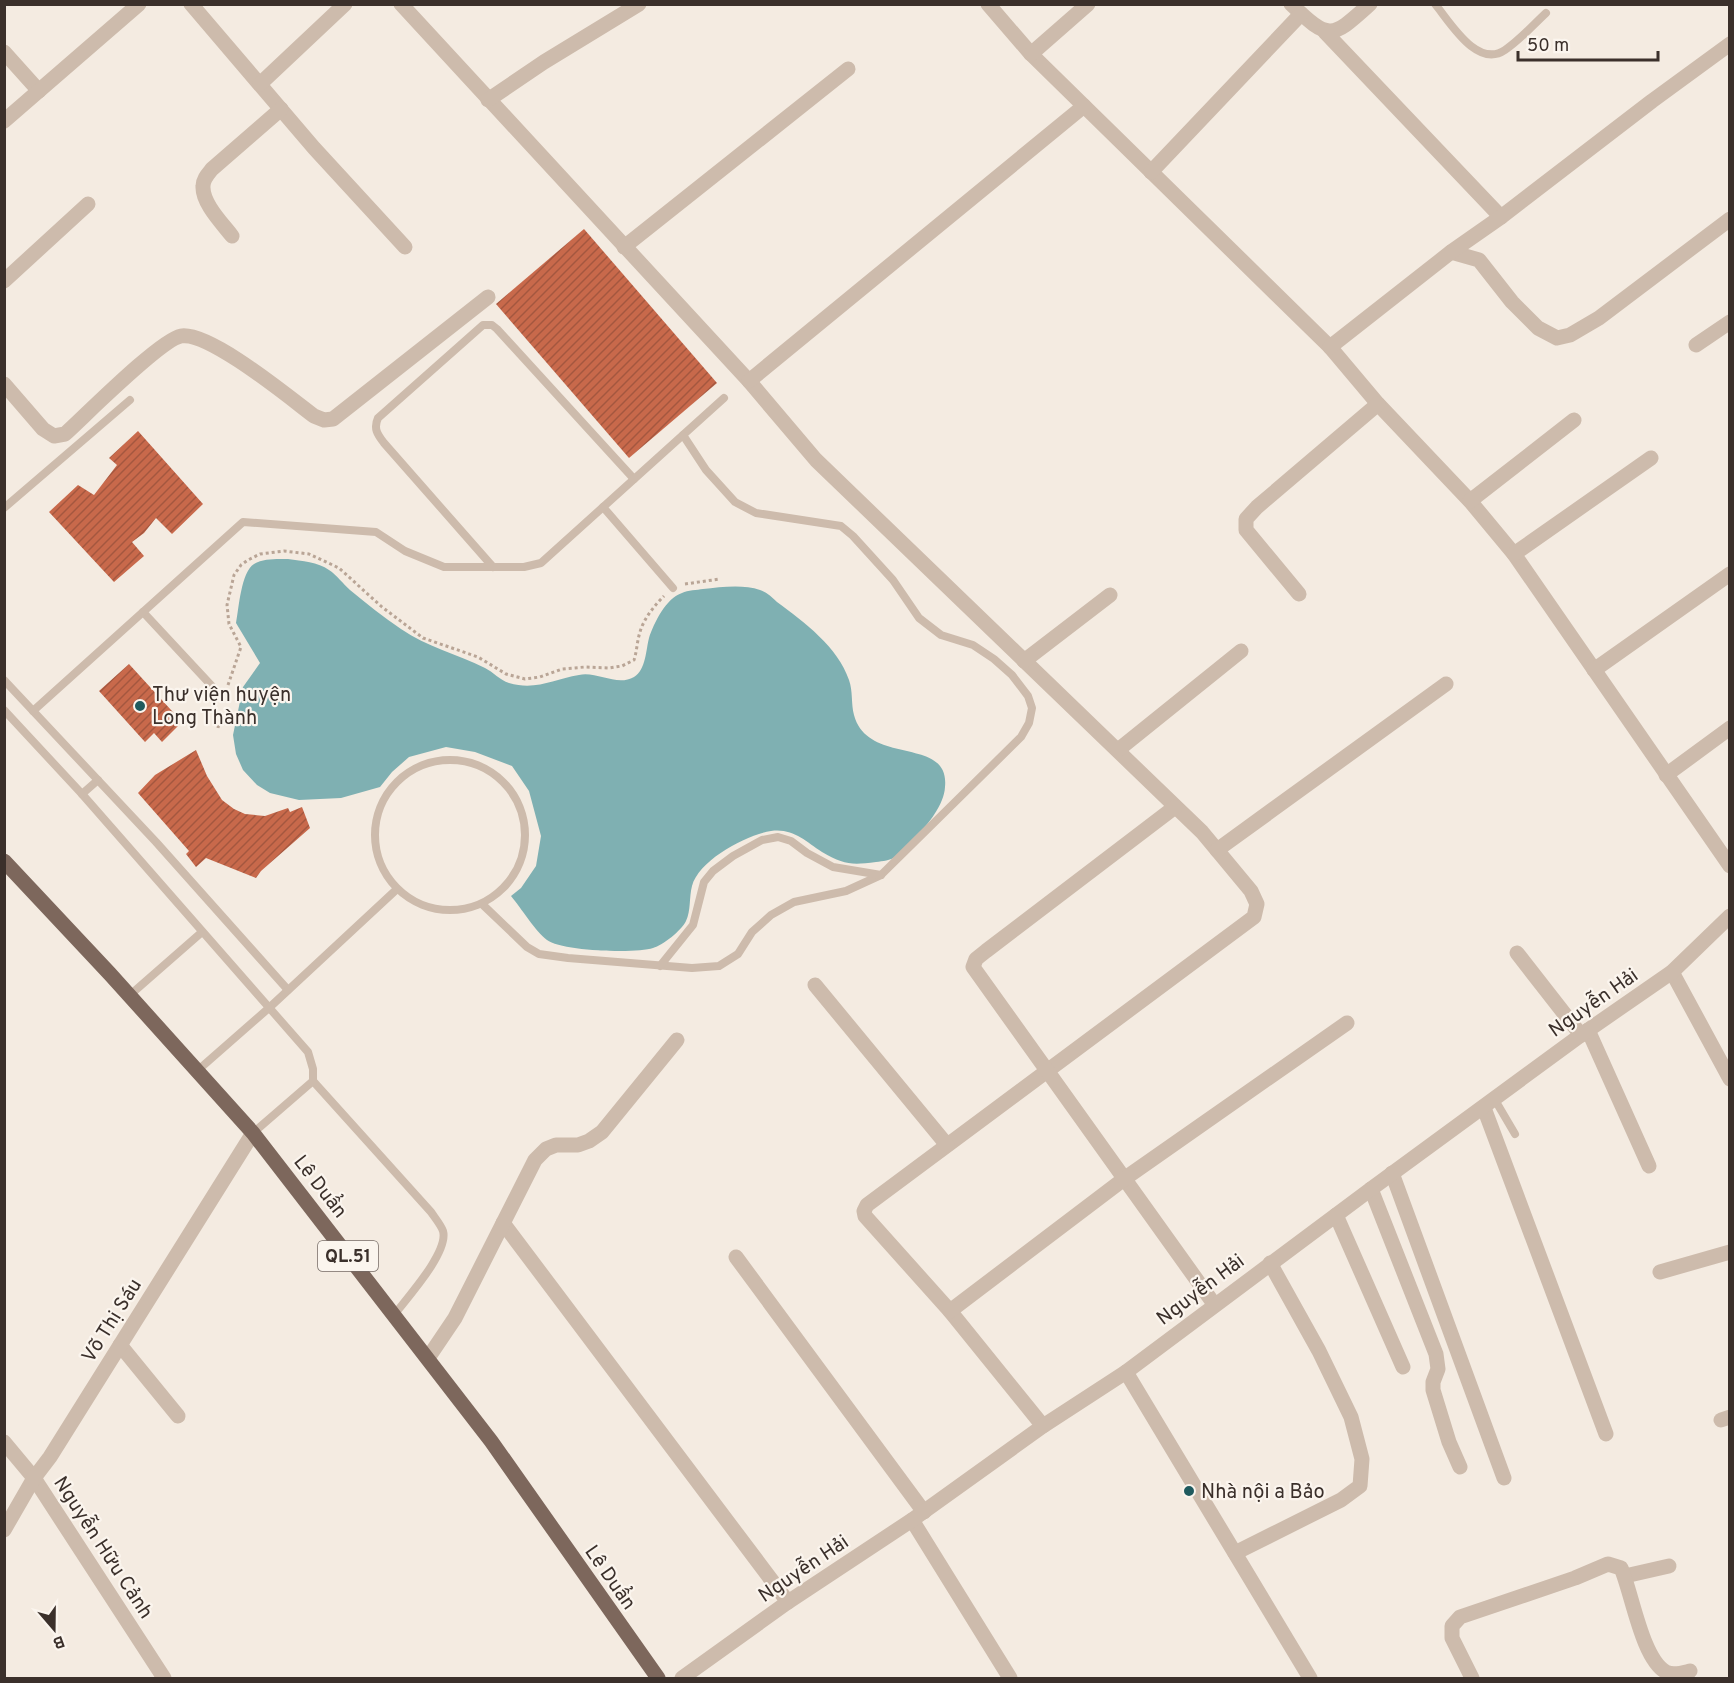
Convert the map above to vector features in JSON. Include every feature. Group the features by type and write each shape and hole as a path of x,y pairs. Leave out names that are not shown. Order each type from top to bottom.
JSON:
{"main road":[{"name":"Lê Duẩn","path":"6,865 129,995 253,1133 491,1441 658,1678"}],"street":[{"path":"4,121 139,4"},
{"path":"191,4 314,148 405,247"},
{"path":"260,84 345,4"},
{"path":"401,4 749,381 816,460 1202,832 1251,891 1257,904 1254,917 867,1205 864,1211 865,1216 950,1311 1043,1426"},
{"path":"488,100 544,62 639,4"},
{"path":"988,4 1031,54 1330,347 1378,404 1470,501 1514,554 1730,866"},
{"path":"1031,54 1088,4"},
{"path":"1325,32 1340,30 1370,4"},
{"path":"1151,172 1296,9 1325,32 1501,218"},
{"path":"1330,347 1451,252 1501,218 1652,101 1730,44"},
{"path":"4,52 39,91"},
{"path":"624,248 848,69"},
{"path":"749,381 1084,106"},
{"path":"232,236 205,198 203,186 205,178 212,169 281,109"},
{"path":"4,281 88,204"},
{"path":"1451,252 1479,260 1512,302 1538,328 1557,338 1570,335 1599,318 1730,219"},
{"path":"4,384 43,429 54,436 65,434 166,344 181,336 195,337 216,346 314,416 324,420 333,419 488,297"},
{"path":"1696,345 1730,322"},
{"path":"1299,594 1246,530 1246,519 1257,507 1378,404"},
{"path":"1470,501 1574,420"},
{"path":"1514,554 1651,458"},
{"path":"1594,670 1730,574"},
{"path":"1024,661 1110,595"},
{"path":"1118,750 1241,651"},
{"path":"1216,850 1446,684"},
{"path":"1666,775 1730,728"},
{"path":"1175,807 986,951 974,963 974,968 1214,1304"},
{"name":"Nguyễn Hải","path":"682,1678 788,1602 918,1516 1043,1426 1126,1372 1392,1173 1672,972 1730,916"},
{"path":"1517,953 1585,1033 1649,1166"},
{"path":"1672,972 1730,1079"},
{"path":"815,985 947,1145"},
{"path":"950,1311 1124,1179 1347,1023"},
{"path":"428,1358 455,1318 535,1160 546,1149 556,1145 578,1145 602,1132 677,1040"},
{"path":"1490,1104 1606,1434"},
{"name":"Võ Thị Sáu","path":"4,1530 34,1478 50,1457 253,1133"},
{"path":"1392,1173 1504,1478"},
{"path":"1371,1189 1436,1354 1438,1369 1433,1382 1433,1390 1449,1442 1460,1467"},
{"path":"1336,1215 1403,1367"},
{"path":"503,1223 788,1602"},
{"path":"1660,1272 1730,1252"},
{"path":"736,1257 918,1516 1010,1678"},
{"path":"1235,1553 1341,1500 1360,1485 1362,1459 1351,1417 1319,1351 1270,1263"},
{"path":"120,1345 178,1416"},
{"path":"1126,1372 1310,1678"},
{"name":"Nguyễn Hữu Cảnh","path":"4,1442 34,1478 164,1678"},
{"path":"1472,1678 1452,1638 1452,1626 1460,1617 1575,1578 1608,1564 1621,1568 1625,1576 1644,1641 1657,1663 1667,1672 1679,1674 1690,1671"},
{"path":"1625,1576 1669,1566"}],"lane":[{"path":"1435,4 1464,40 1478,52 1493,56 1504,51 1546,13"},
{"path":"493,567 384,443 376,431 375,424 378,418 483,325 488,324 497,329 634,479"},
{"path":"33,711 243,522 376,532 405,551 444,567 524,567 542,562 724,398"},
{"path":"4,507 129,400"},
{"path":"482,904 526,947 539,954 660,966 692,968 719,966 738,954 752,933 771,915 794,902 846,891 881,875 1021,737 1029,723 1032,708 1028,696 1012,675 973,645 941,635 919,618 893,580 841,526 756,513 735,502 706,470 683,435"},
{"path":"603,507 673,588"},
{"path":"144,612 224,698"},
{"path":"4,680 288,990"},
{"path":"4,710 82,794 308,1052 313,1069 313,1081 431,1212 443,1230 444,1242 439,1255 394,1315"},
{"path":"451,760 476,764 498,776 515,795 524,819 526,844 518,868 503,889 482,904 460,910 437,910 415,902 397,889 382,868 375,844 376,819 386,795 403,776 425,764 451,760"},
{"path":"82,794 98,780"},
{"path":"660,966 693,925 704,882 713,871 733,856 762,840 777,837 791,841 833,867 881,875"},
{"path":"197,1071 397,889"},
{"path":"129,995 202,932"},
{"path":"253,1133 313,1081"},
{"path":"1490,1104 1515,1134"}],"path":[{"path":"218,728 224,698 241,647 229,624 227,605 234,575 241,565 260,554 284,551 309,554 339,568 382,607 423,638 478,657 506,674 525,679 540,677 562,669 622,666 634,660 640,630 654,606 673,588 720,579"}],"water":[{"path":"288,559 325,567 350,590 411,635 485,668 506,682 528,686 586,674 614,680 627,680 641,670 654,625 666,605 676,596 684,592 724,587 746,587 760,590 809,627 837,657 849,680 854,715 862,731 875,741 935,761 943,771 945,787 942,801 917,836 891,859 861,864 842,862 786,831 761,833 737,843 713,858 696,876 692,886 689,913 684,925 662,944 653,948 631,951 599,950 555,944 538,931 511,896 521,888 536,866 541,836 529,791 512,766 475,752 446,747 409,757 380,787 341,798 299,800 270,793 257,785 243,770 236,754 233,735 243,687 260,663 236,623 241,591 246,574 254,564 267,560"}],"building":[{"path":"584,229 717,383 629,458 496,304"},
{"path":"138,431 203,504 172,534 156,518 144,533 132,542 144,556 114,582 49,512 78,485 94,495 117,465 109,458"},
{"name":"Thư viện huyện Long Thành","path":"129,664 182,722 162,742 154,733 145,742 99,691"},
{"path":"196,750 207,776 222,800 234,809 245,814 265,816 288,808 290,812 302,807 310,828 256,878 206,858 196,867 186,854 189,851 138,793 155,775"}],"place":[{"name":"Thư viện huyện Long Thành","path":"140,706"},
{"name":"Nhà nội a Bảo","path":"1189,1491"}]}
